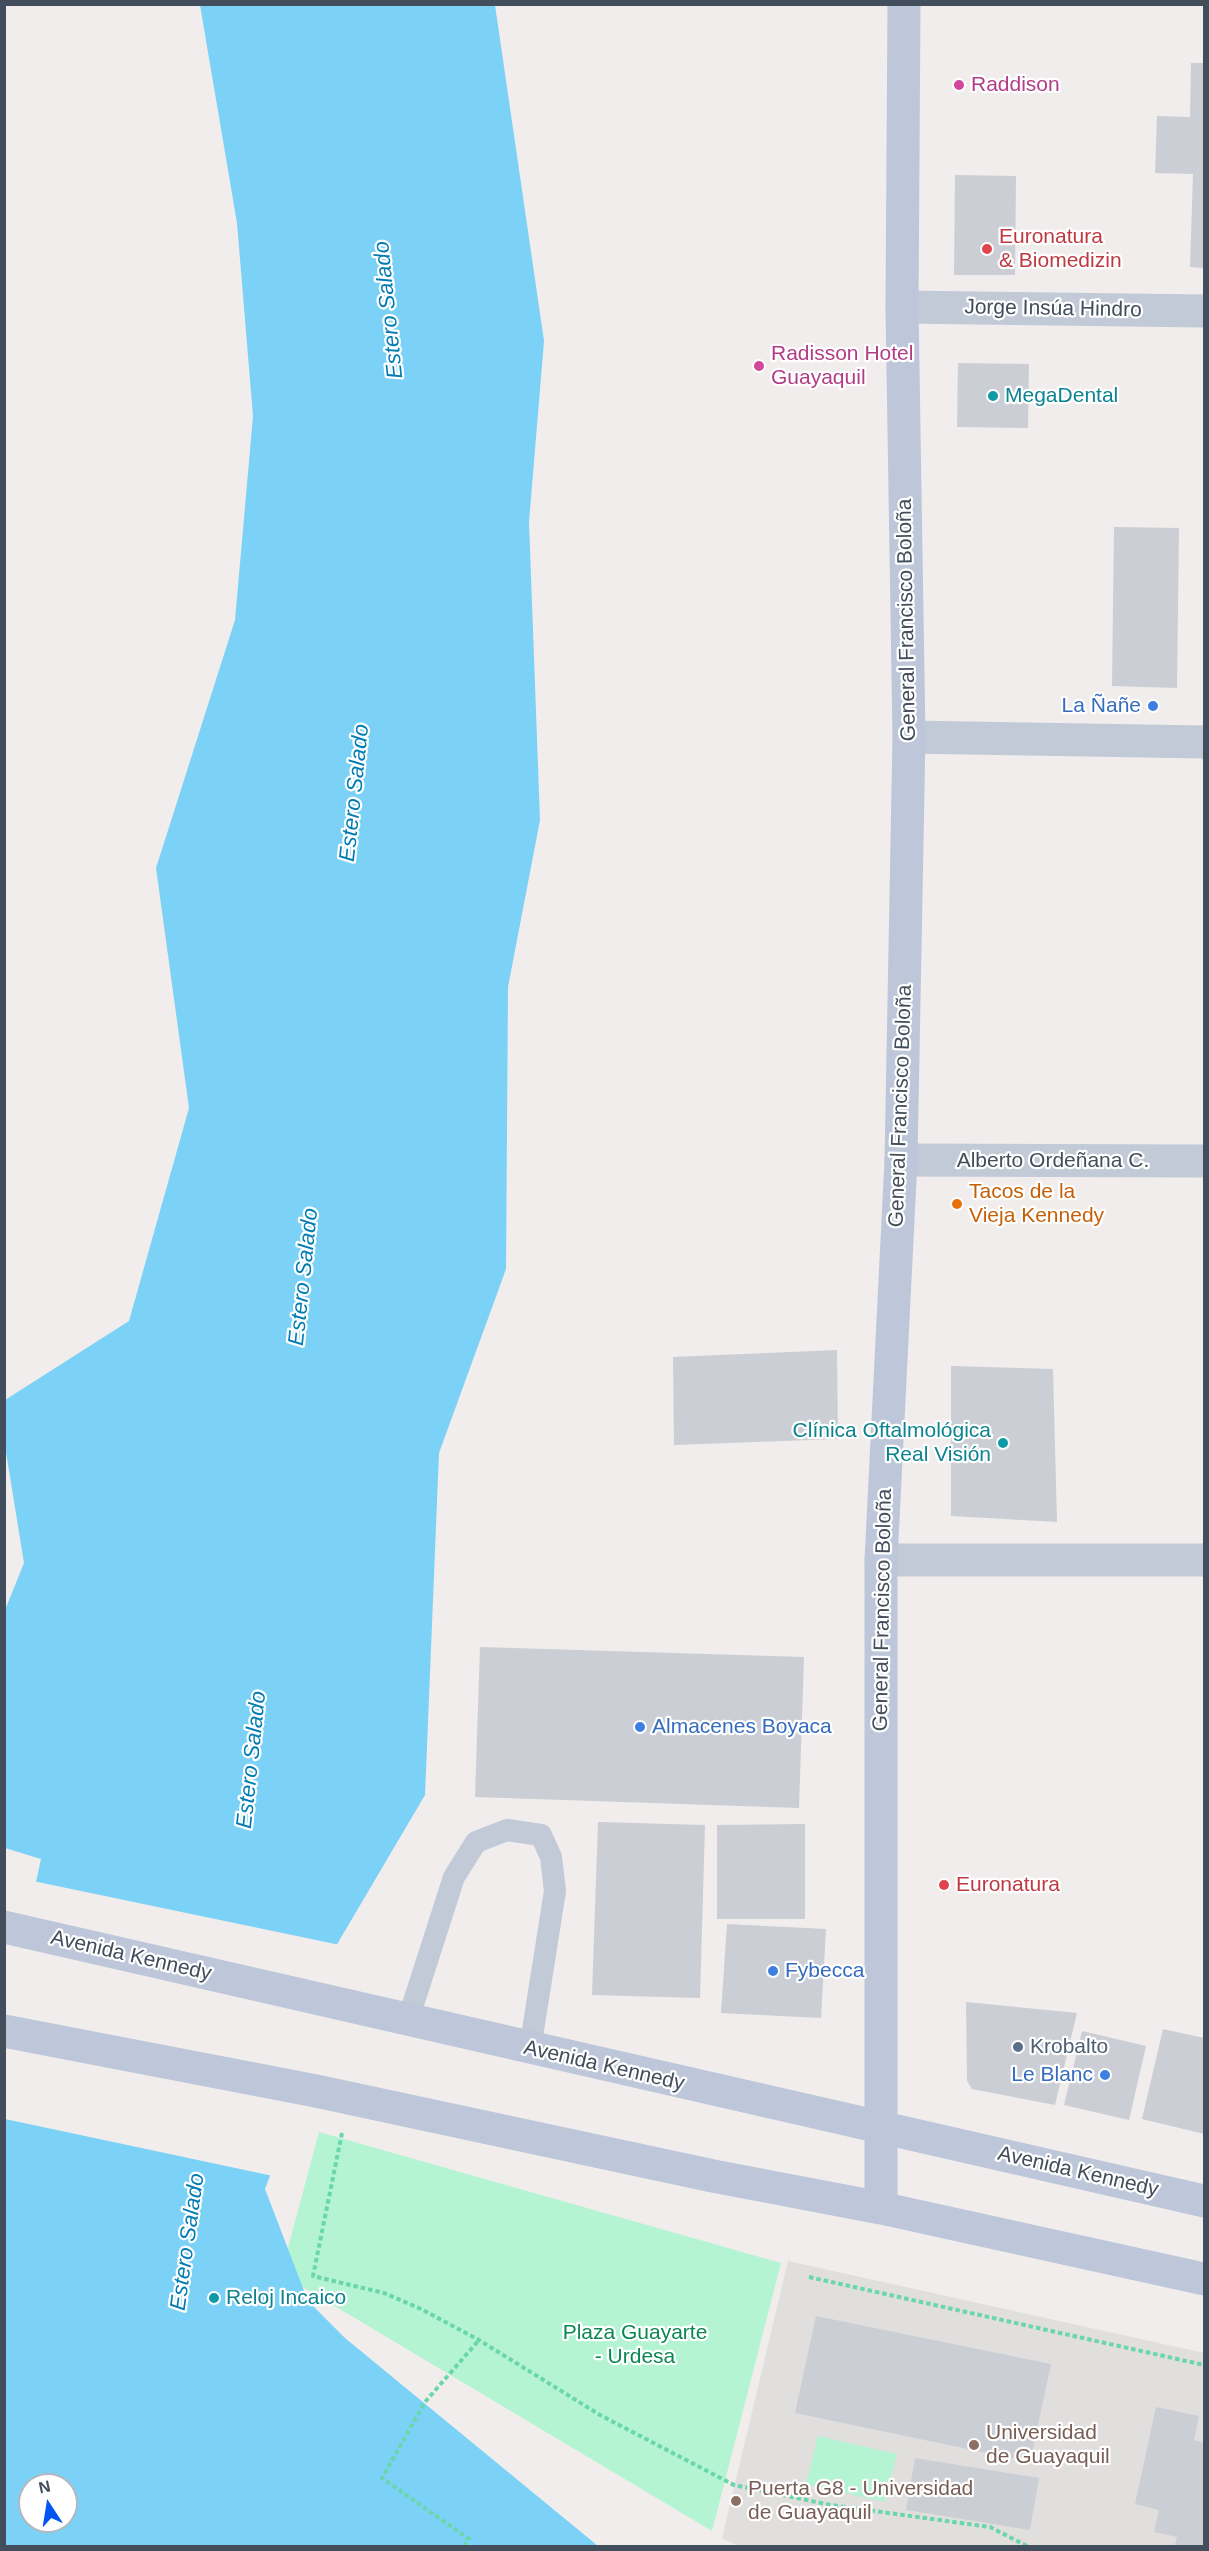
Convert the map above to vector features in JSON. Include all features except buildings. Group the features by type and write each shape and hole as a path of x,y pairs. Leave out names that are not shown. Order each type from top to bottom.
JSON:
{"main road":[{"name":"General Francisco Boloña","path":"880,2208 882,2128 881,1560 901,1160 909,737 902,306 904,4"},
{"name":"Avenida Kennedy","path":"4,1927 530,2049 1204,2201"},
{"path":"4,2031 350,2098 713,2176 880,2208 1204,2279"}],"street":[{"name":"Jorge Insúa Hindro","path":"902,306 1204,311"},
{"path":"909,737 1204,742"},
{"name":"Alberto Ordeñana C.","path":"901,1160 1204,1161"},
{"path":"881,1560 1204,1560"}],"lane":[{"path":"408,2020 454,1877 476,1842 507,1830 541,1835 551,1857 555,1891 530,2049"}],"path":[{"path":"350,2098 313,2276 384,2294 479,2340 600,2415 734,2485 831,2505 990,2527 1027,2547"},
{"path":"809,2277 1204,2366"},
{"path":"464,2547 469,2539 382,2478 425,2402 440,2382 479,2340"}],"shaded area":[{"name":"Universidad de Guayaquil","path":"788,2261 1204,2353 1204,2546 738,2546 722,2538"}],"green space":[{"name":"Plaza Guayarte - Urdesa","path":"319,2132 781,2263 712,2531 281,2274"},
{"path":"818,2436 897,2454 885,2502 806,2484"}],"water":[{"name":"Estero Salado","path":"200,5 495,5 544,341 529,522 540,820 508,987 506,1269 439,1453 425,1795 336,1946 290,2122 265,2189 308,2301 345,2338 598,2546 5,2546 4,2028 41,1859 5,1848 5,1610 24,1563 5,1446 5,1400 129,1321 189,1108 156,868 235,620 253,416 237,223"}],"pier":[{"path":"33,1881 340,1945 293,2123 273,2176 5,2119 4,2014"}],"place":[{"name":"Raddison","path":"959,85"},
{"name":"Euronatura & Biomedizin","path":"987,249"},
{"name":"Radisson Hotel Guayaquil","path":"759,366"},
{"name":"MegaDental","path":"993,396"},
{"name":"La Ñañe","path":"1153,706"},
{"name":"Tacos de la Vieja Kennedy","path":"957,1204"},
{"name":"Clínica Oftalmológica Real Visión","path":"1003,1443"},
{"name":"Almacenes Boyaca","path":"640,1727"},
{"name":"Euronatura","path":"944,1885"},
{"name":"Fybecca","path":"773,1971"},
{"name":"Krobalto","path":"1018,2047"},
{"name":"Le Blanc","path":"1105,2075"},
{"name":"Reloj Incaico","path":"214,2298"},
{"name":"Universidad de Guayaquil","path":"974,2445"},
{"name":"Puerta G8 - Universidad de Guayaquil","path":"736,2501"}]}
